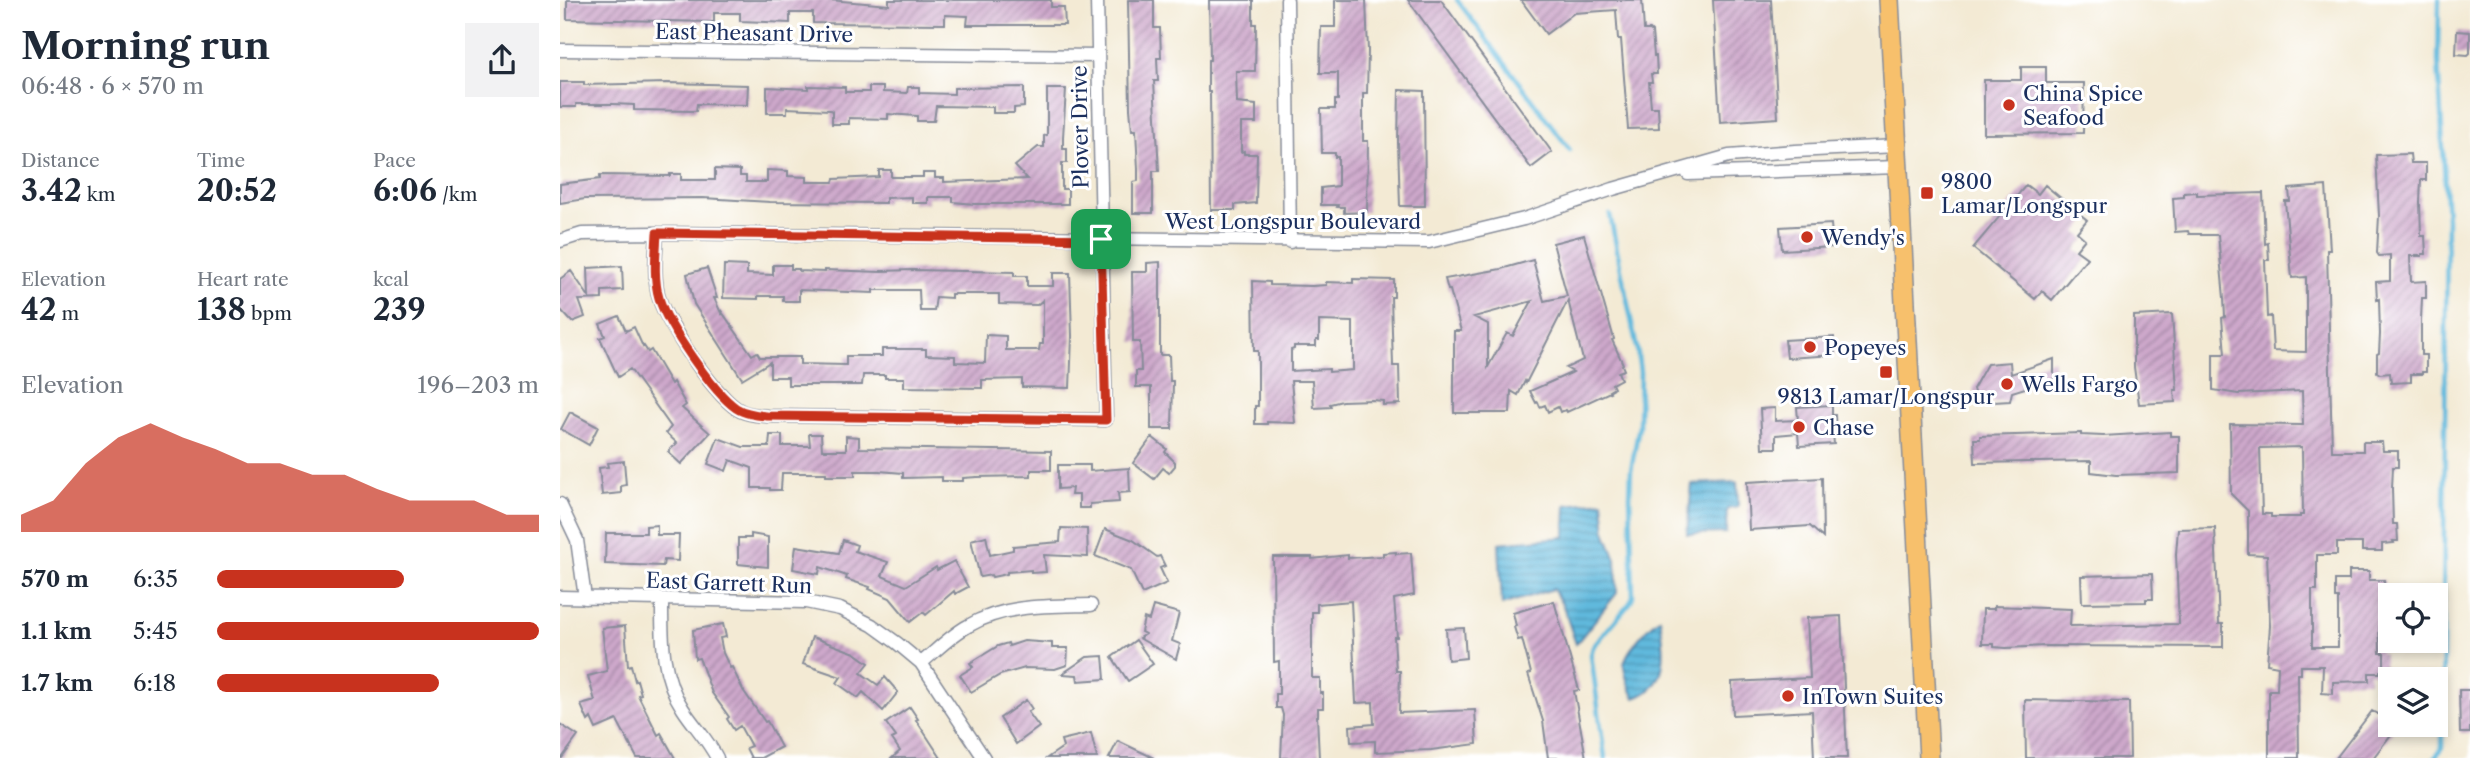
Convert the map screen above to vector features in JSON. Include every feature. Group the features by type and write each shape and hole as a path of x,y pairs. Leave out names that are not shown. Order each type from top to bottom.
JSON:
{"main road":[{"path":"1889,0 1929,758"}],"street":[{"name":"Plover Drive","path":"657,233 656,277 658,296 665,313 715,388 739,411 767,416 1106,420 1097,0"},
{"path":"1287,0 1290,242"},
{"name":"East Pheasant Drive","path":"560,50 1098,56"},
{"name":"West Longspur Boulevard","path":"560,240 582,234 657,233 1429,242 1524,219 1577,200 1729,156 1897,146"},
{"name":"West Longspur Boulevard","path":"1663,175 1898,167"},
{"path":"560,504 576,540 585,598"},
{"name":"East Garrett Run","path":"560,597 806,602 840,610 872,625 921,663 984,758"},
{"path":"662,600 662,652 667,676 682,708 710,744 717,758"},
{"path":"921,663 967,626 993,615 1030,606 1091,605"}],"water":[{"path":"1737,482 1738,507 1727,509 1726,533 1687,534 1692,484"},
{"path":"1603,501 1606,534 1616,559 1617,593 1576,644 1563,606 1553,589 1502,605 1499,543 1565,537 1566,505"},
{"path":"1660,618 1664,653 1660,675 1647,692 1635,698 1625,674 1625,660 1638,640"}],"building":[{"path":"567,0 829,0 889,5 889,0 1051,0 1051,7 1064,7 1065,25 967,25 968,16 945,15 945,24 813,23 813,13 790,13 790,23 740,21 740,13 714,13 714,22 567,19"},
{"path":"1128,0 1154,0 1154,28 1160,28 1161,58 1157,58 1158,81 1154,81 1159,171 1153,171 1153,213 1133,213 1133,182 1138,181 1138,169 1136,130 1132,130 1130,109"},
{"path":"1209,0 1253,0 1253,24 1256,24 1255,71 1236,71 1237,103 1256,105 1256,123 1241,123 1241,152 1257,154 1256,203 1235,205 1235,210 1211,210"},
{"path":"1335,0 1366,0 1368,51 1367,93 1363,93 1363,141 1368,141 1367,212 1344,213 1344,207 1321,205 1321,188 1338,186 1338,157 1335,157 1335,153 1322,153 1321,109 1335,109 1335,100 1338,100 1338,73 1320,73 1321,27 1335,27"},
{"path":"1408,0 1441,0 1552,152 1531,168"},
{"path":"1521,0 1642,0 1644,30 1652,32 1656,56 1657,74 1651,74 1652,82 1649,82 1651,107 1658,107 1659,128 1628,129 1616,10 1574,13 1546,34"},
{"path":"1713,0 1771,0 1778,118 1720,122"},
{"path":"2457,31 2470,32 2468,55 2456,54"},
{"path":"2021,67 2046,67 2046,83 2084,83 2083,133 1984,134 1984,80 2021,80"},
{"path":"560,82 584,82 584,85 748,85 747,105 697,104 696,111 634,110 634,105 613,104 560,107"},
{"path":"808,86 845,87 845,92 869,92 869,87 883,87 883,92 907,93 908,87 919,87 919,93 954,94 954,88 1024,87 1024,107 1014,108 1014,113 993,113 993,107 936,106 934,121 917,121 917,116 888,114 888,119 849,118 849,124 832,124 830,110 787,108 787,113 767,113 767,87 808,89"},
{"path":"1047,89 1066,89 1063,149 1067,149 1067,163 1062,163 1062,189 1068,189 1068,204 975,204 953,202 953,197 928,197 928,203 912,203 912,197 886,198 886,203 770,202 703,198 585,199 560,203 560,184 600,179 600,175 681,174 681,180 715,180 715,169 740,170 740,176 746,176 746,182 767,182 767,170 788,171 788,176 807,177 807,182 879,177 879,170 891,170 891,177 923,177 923,173 935,173 935,178 944,178 944,182 1027,179 1015,166 1038,147 1044,147 1044,136 1047,135"},
{"path":"1399,90 1424,91 1425,206 1400,206"},
{"path":"2410,154 2411,163 2426,163 2426,180 2421,180 2420,202 2421,236 2425,236 2426,254 2410,256 2411,282 2426,281 2426,298 2422,298 2421,355 2426,355 2426,372 2411,374 2411,382 2391,383 2390,373 2377,372 2380,334 2376,282 2390,281 2390,255 2379,256 2377,253 2379,216 2376,155"},
{"path":"2026,185 2038,194 2045,185 2087,220 2077,232 2085,239 2076,250 2087,258 2052,300 2042,291 2035,299 1973,248"},
{"path":"2326,186 2330,250 2327,250 2332,451 2363,451 2363,442 2382,442 2383,451 2398,451 2398,467 2393,467 2392,489 2393,524 2397,524 2398,541 2382,544 2382,551 2362,551 2362,543 2337,543 2337,555 2317,555 2317,590 2312,590 2312,647 2338,647 2338,598 2335,598 2335,580 2349,580 2349,571 2369,571 2369,580 2384,580 2384,583 2378,583 2378,653 2384,653 2384,667 2378,667 2378,673 2369,673 2369,681 2333,682 2333,694 2322,693 2323,666 2301,666 2301,674 2298,674 2299,758 2269,758 2269,690 2277,690 2278,666 2267,664 2270,626 2267,555 2248,554 2248,511 2231,494 2230,424 2303,425 2302,391 2238,394 2213,390 2213,354 2225,354 2222,318 2225,317 2224,298 2218,235 2175,232 2173,198 2184,197 2184,193 2197,192 2197,195 2263,193 2265,244 2268,243 2269,260 2265,260 2267,317 2271,316 2273,351 2306,352 2306,277 2292,278 2285,201 2290,201 2289,189","holes":["2302,447 2303,515 2271,517 2271,514 2262,514 2260,448"]},
{"name":"Wendy's","path":"1831,224 1833,247 1782,250 1780,227"},
{"path":"1584,235 1614,339 1612,340 1623,364 1624,370 1618,372 1621,379 1612,384 1614,388 1610,392 1567,412 1560,412 1558,407 1548,412 1545,405 1540,407 1538,402 1536,403 1530,391 1573,372 1566,368 1583,360 1568,300 1526,383 1525,381 1518,395 1511,391 1510,413 1454,413 1454,331 1461,331 1445,279 1533,260 1544,301 1567,296 1553,243","holes":["1532,301 1513,336 1507,333 1488,367 1488,324 1474,317"]},
{"path":"1160,262 1160,355 1169,355 1170,381 1173,381 1172,429 1151,429 1151,387 1136,387 1136,371 1141,371 1140,342 1133,342 1132,272 1147,272 1147,263"},
{"path":"724,265 747,266 747,274 773,275 773,265 791,265 791,269 799,271 825,272 1014,272 1014,276 1027,276 1027,286 1053,286 1053,273 1070,273 1070,388 1022,387 1022,379 982,380 982,388 904,387 904,378 885,378 885,375 863,375 862,385 788,385 788,377 770,377 770,362 742,379 694,304 687,274 707,268 717,298 714,298 722,315 722,312 752,355 757,352 760,357 800,357 800,364 846,365 846,356 882,356 882,349 926,349 926,355 955,356 955,362 985,363 986,335 1006,336 1006,350 1039,350 1040,344 1043,344 1043,300 1037,305 999,304 999,294 951,294 951,298 936,297 934,311 920,311 919,290 873,290 873,293 799,290 799,301 783,301 783,296 758,296 758,299 723,298"},
{"path":"622,266 623,290 602,291 602,299 579,300 585,317 572,322 560,309 560,279 571,271 589,297 588,268"},
{"path":"1353,279 1394,280 1394,297 1391,297 1393,366 1399,366 1400,404 1383,405 1383,401 1372,400 1342,401 1330,404 1331,407 1314,408 1312,381 1291,381 1295,423 1255,424 1255,406 1258,406 1258,351 1254,351 1253,281 1270,282 1270,285 1312,286 1326,285 1326,282 1353,283","holes":["1319,321 1353,322 1353,370 1291,371 1291,350 1294,346 1316,346 1316,340 1319,340"]},
{"path":"2172,314 2177,390 2174,390 2175,402 2139,404 2134,367 2134,316"},
{"path":"619,316 626,331 634,327 643,347 648,352 651,350 671,384 673,382 686,405 682,408 710,433 681,464 668,452 677,443 666,433 671,427 630,369 618,377 600,338 605,336 600,324"},
{"name":"Popeyes","path":"1834,337 1835,355 1787,358 1785,340"},
{"name":"Wells Fargo","path":"2054,359 2054,379 2012,392 2010,401 1977,403 1973,389 1987,364 2010,362 2011,374"},
{"name":"Chase","path":"1832,405 1836,434 1833,434 1834,444 1799,446 1798,433 1776,435 1776,448 1762,448 1760,409 1775,408 1775,421 1798,420 1797,407"},
{"path":"570,412 598,427 589,445 561,429"},
{"path":"2170,432 2170,436 2179,436 2179,473 2116,475 2091,472 2091,461 1975,463 1974,439 1980,439 1980,436 2081,433 2103,436"},
{"path":"809,434 821,434 822,450 846,450 846,436 859,437 859,448 1051,451 1051,470 1031,470 1031,476 963,478 963,481 942,481 942,477 903,478 903,473 879,471 855,471 855,476 782,473 781,490 770,490 752,488 752,468 730,460 726,471 708,464 718,438 743,447 769,447 770,435 782,435 782,446 810,446"},
{"path":"1152,437 1167,449 1165,452 1175,462 1169,473 1163,468 1154,479 1133,463"},
{"path":"624,461 626,485 621,486 621,493 602,495 599,468 608,467 607,463"},
{"path":"1058,465 1090,465 1090,471 1129,468 1130,492 1118,493 1119,502 1090,504 1090,508 1079,508 1079,495 1071,495 1072,488 1058,489"},
{"path":"1822,478 1823,538 1810,526 1749,530 1747,482"},
{"path":"657,525 657,535 679,535 678,561 664,560 663,566 605,564 606,533 646,533 646,526"},
{"path":"1061,528 1087,529 1088,557 1044,555 1046,572 1031,573 1031,570 980,577 971,540 986,536 990,555 1013,550 1013,546 1060,542"},
{"path":"2215,528 2219,624 2223,624 2223,647 2006,648 1982,644 1983,609 1994,609 1994,606 2071,609 2070,626 2179,624 2176,554 2178,529"},
{"path":"1105,529 1133,540 1157,557 1160,556 1165,566 1160,568 1167,583 1142,594 1131,570 1095,556"},
{"path":"751,534 768,537 768,567 738,564 738,538 751,538"},
{"path":"843,540 857,545 855,551 888,562 882,576 906,586 936,567 937,570 954,561 968,587 955,594 954,591 926,615 923,612 910,622 890,598 869,589 870,587 846,579 847,576 820,567 819,574 793,569 796,546 839,553"},
{"path":"1383,553 1411,553 1414,595 1394,599 1396,671 1400,671 1399,713 1475,710 1477,744 1431,750 1375,752 1375,741 1351,742 1350,726 1374,724 1373,702 1356,703 1351,601 1317,604 1317,612 1312,612 1312,678 1320,678 1320,693 1323,693 1323,708 1318,708 1317,716 1319,758 1281,758 1283,715 1281,708 1276,708 1276,694 1279,694 1279,661 1274,662 1273,557 1312,559 1348,555 1348,558 1383,556"},
{"path":"2152,574 2153,599 2146,599 2146,602 2082,603 2081,576"},
{"path":"1554,601 1579,690 1574,691 1586,758 1548,758 1543,721 1528,674 1531,673 1522,639 1518,640 1514,627 1513,613"},
{"path":"1153,606 1179,613 1172,641 1180,644 1176,659 1139,638 1145,634 1141,632 1144,618 1149,620"},
{"name":"InTown Suites","path":"1841,616 1847,758 1814,758 1812,711 1733,715 1732,682 1810,678 1807,618"},
{"path":"723,624 726,637 720,638 730,668 732,667 743,690 765,722 767,721 781,747 761,758 751,758 746,748 751,746 740,726 734,730 727,719 729,717 712,693 699,658 695,659 693,630"},
{"path":"625,626 628,666 631,665 635,681 637,680 641,694 638,695 658,735 661,733 675,758 637,758 617,720 596,729 591,718 588,721 581,705 595,701 588,676 607,671 602,628"},
{"path":"1464,628 1466,658 1448,660 1446,629"},
{"path":"812,637 855,653 869,663 861,673 878,685 885,677 898,692 883,711 863,692 858,698 837,683 841,677 803,664"},
{"path":"1136,640 1153,664 1128,681 1112,657"},
{"path":"1024,641 1052,643 1052,648 1068,648 1067,665 1055,669 1025,668 1000,675 971,692 960,675 973,667 970,663 998,646"},
{"path":"1103,656 1105,679 1078,681 1077,675 1062,674 1087,657"},
{"path":"2459,690 2470,690 2470,733 2460,733"},
{"path":"1026,700 1032,709 1028,712 1039,727 1016,744 1000,718"},
{"path":"2025,700 2129,702 2130,758 2026,758"},
{"path":"910,707 941,758 892,758 900,751 892,739 896,737 886,723"},
{"path":"2372,711 2378,714 2378,737 2389,737 2373,758 2336,758"},
{"path":"560,724 578,736 562,758 560,758"},
{"path":"1091,733 1097,758 1047,758 1063,747 1061,740"},
{"path":"1118,741 1154,758 1109,758"}],"waterway":[{"path":"1457,0 1570,150"},
{"path":"2435,758 2442,747 2447,219 2438,61 2439,0"},
{"path":"1605,758 1591,655 1593,647 1633,596 1630,496 1631,470 1639,426 1640,372 1610,215"}],"place":[{"name":"China Spice Seafood","path":"2009,105"},
{"name":"9800 Lamar/Longspur","path":"1927,193"},
{"name":"Wendy's","path":"1807,237"},
{"name":"Popeyes","path":"1810,347"},
{"name":"9813 Lamar/Longspur","path":"1886,372"},
{"name":"Wells Fargo","path":"2007,384"},
{"name":"Chase","path":"1799,427"},
{"name":"InTown Suites","path":"1788,696"}],"route":[{"path":"657,233 1101,239 1106,420 753,415 739,411 715,388 671,325 658,296 657,233"}]}
